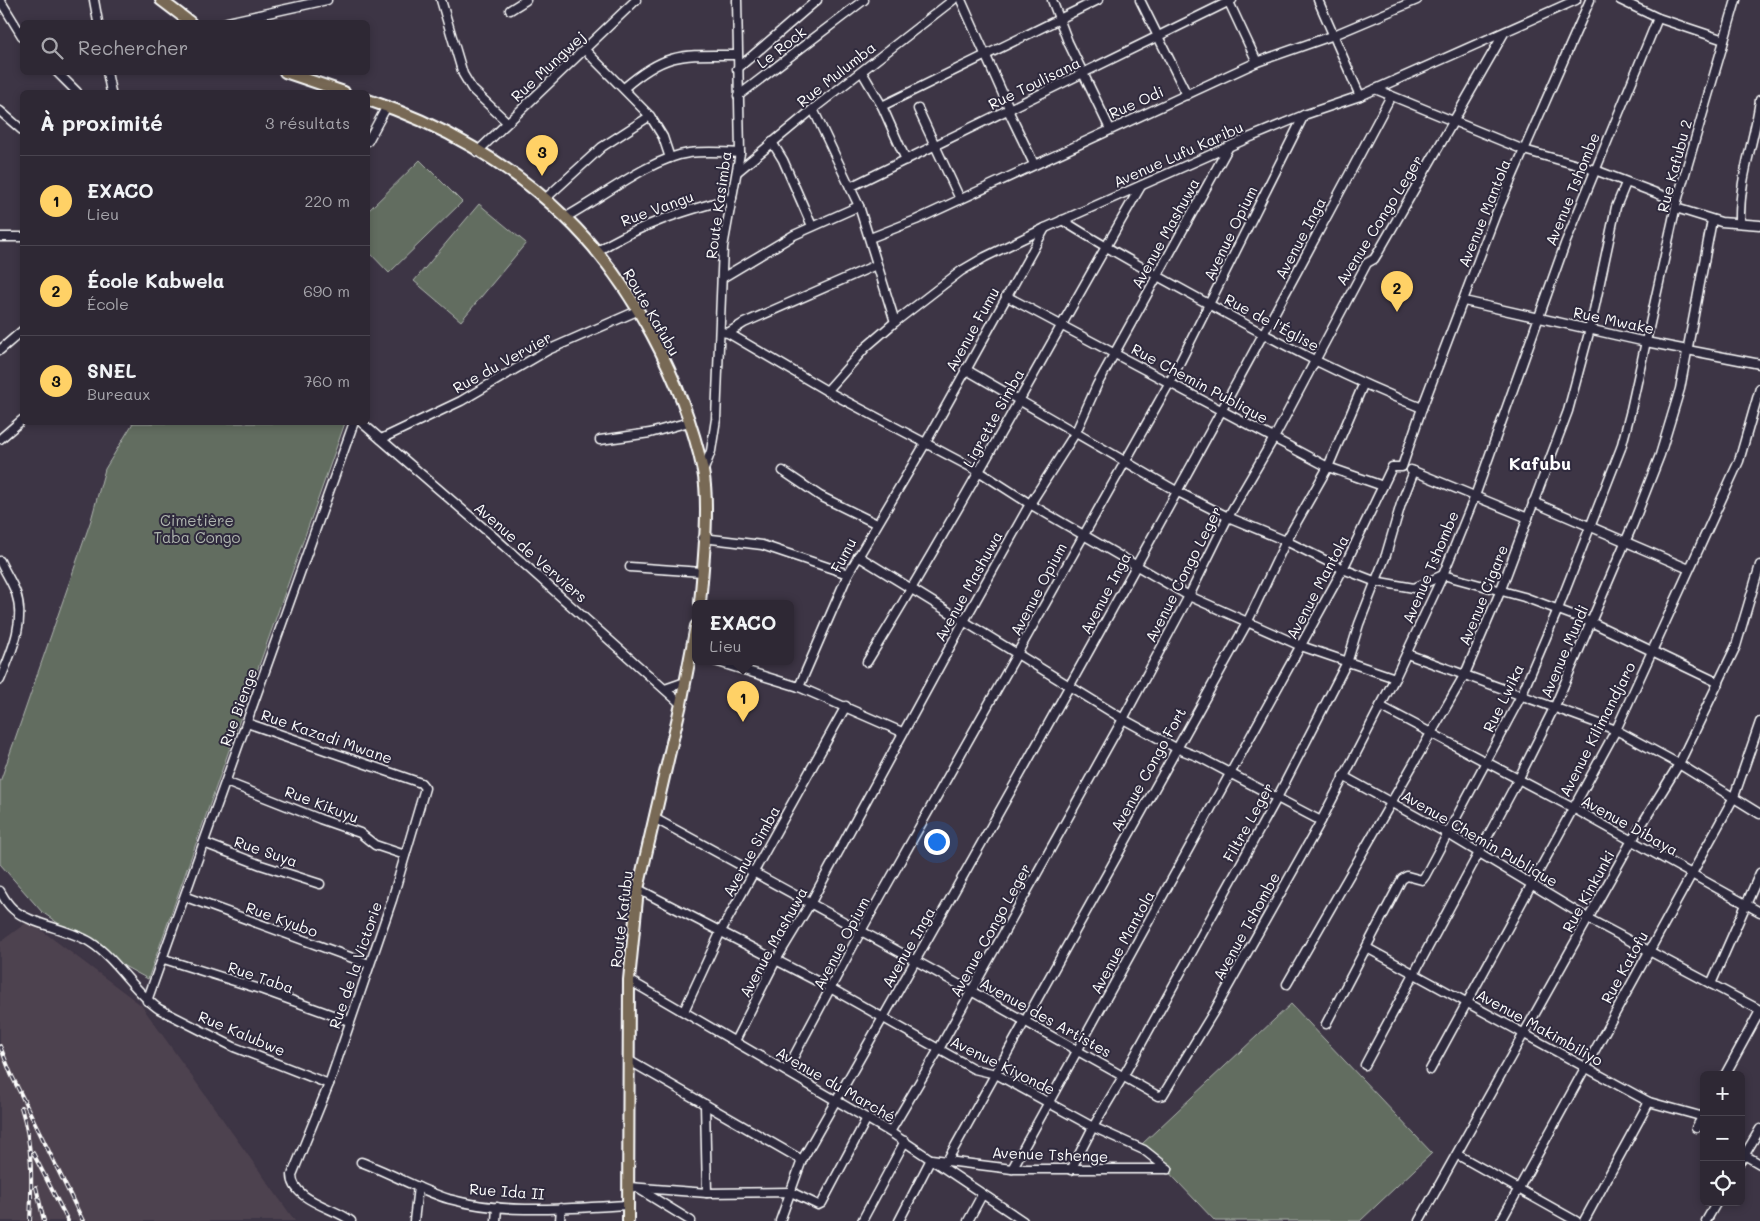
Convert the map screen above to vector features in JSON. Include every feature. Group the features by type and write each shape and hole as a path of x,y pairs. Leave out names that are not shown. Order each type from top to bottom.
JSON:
{"main road":[{"path":"161,0 187,20"},
{"path":"294,75 338,90"},
{"name":"Route Kafubu","path":"370,101 387,106 447,134 507,170 566,217 618,280 663,358 689,422 703,472 700,600"},
{"name":"Route Kafubu","path":"628,1221 628,1205 633,1188 628,1060 629,980 638,889 692,658"}],"street":[{"path":"0,0 20,33"},
{"path":"94,0 98,20"},
{"path":"236,20 327,0"},
{"path":"441,0 463,74 472,89 507,122"},
{"path":"510,10 526,0"},
{"name":"Rue Mungwej","path":"478,152 507,122 636,0"},
{"name":"Route Kasimba","path":"703,472 710,451 716,418 724,332 723,247 740,153 737,0"},
{"path":"737,69 817,0"},
{"name":"Le Rock","path":"738,96 864,0"},
{"name":"Rue Mulumba","path":"737,172 772,142 953,0"},
{"path":"961,0 1034,164"},
{"path":"1052,0 1068,42 1110,129"},
{"path":"882,106 1098,0"},
{"path":"1140,0 1157,38 1187,95"},
{"path":"1230,0 1257,62"},
{"name":"Rue Toulisana","path":"850,186 1157,38 1230,0"},
{"path":"1318,0 1360,96"},
{"name":"Avenue Lufu Karibu","path":"827,391 866,347 961,270 1062,220 1304,115 1360,96 1576,0"},
{"name":"Avenue Mantola","path":"1012,1169 1232,775 1344,569 1393,465 1402,467 1422,408 1495,216 1590,0"},
{"path":"1620,0 1658,18 1724,40"},
{"name":"Rue Kafubu 2","path":"1646,342 1677,204 1736,0"},
{"name":"Rue Odi","path":"870,238 960,199 1257,62 1334,35 1414,1"},
{"name":"Avenue Tshombe","path":"1161,1097 1174,1081 1321,821 1407,654 1443,576 1475,496 1539,319 1561,252 1658,18"},
{"name":"Avenue Congo Leger","path":"890,1132 939,1049 1123,719 1190,596 1228,517 1316,362 1367,263 1374,259 1379,251 1504,33"},
{"path":"585,50 650,116 663,137 670,158"},
{"path":"624,88 654,64 670,58 685,55 737,54"},
{"path":"862,72 882,106 906,160"},
{"path":"60,75 75,90"},
{"path":"108,75 111,90"},
{"path":"1375,89 1454,123 1524,150 1595,170 1712,220 1760,225"},
{"name":"Avenue Inga","path":"780,1221 802,1160 916,961 1136,564 1178,492 1265,334 1391,96"},
{"path":"1740,222 1739,197 1743,170 1760,100"},
{"path":"370,137 387,106"},
{"path":"814,109 860,206 876,266 895,322"},
{"path":"918,109 960,199"},
{"path":"0,111 20,128"},
{"name":"Avenue Opium","path":"786,1071 832,989 861,931 1019,654 1083,534 1126,462 1170,382 1304,115"},
{"path":"544,199 602,147 650,116"},
{"path":"772,142 802,200 812,226"},
{"name":"Avenue Mashuwa","path":"735,1040 776,960 810,904 963,623 1030,504 1076,432 1115,352 1228,148"},
{"path":"566,217 635,176 670,158 688,153 740,153"},
{"name":"Avenue Cigare","path":"1287,984 1465,674 1500,592 1568,411 1590,328 1616,207 1626,183"},
{"name":"Ligrette Simba","path":"867,662 980,472 1060,325 1140,186"},
{"name":"Rue Vangu","path":"596,252 622,235 651,223 732,198"},
{"path":"722,278 812,226 860,206"},
{"name":"Rue de l'Église","path":"1062,220 1156,276 1316,362 1363,385 1422,408"},
{"name":"Avenue Mundi","path":"1365,1064 1518,780 1555,706 1625,542 1660,455 1680,389 1712,220"},
{"name":"Avenue Fumu","path":"924,444 1045,228"},
{"path":"0,237 20,237"},
{"path":"724,332 876,266"},
{"name":"Rue Chemin Publique","path":"1006,296 1115,352 1328,467 1383,486"},
{"name":"Rue Mwake","path":"1464,301 1646,342 1760,364"},
{"name":"Rue du Vervier","path":"381,439 461,401 548,350 637,311"},
{"path":"724,332 827,391 980,472 1030,504 1190,596 1301,646 1348,660 1395,678"},
{"path":"0,350 20,334"},
{"name":"Rue Lwika","path":"1326,1024 1402,879 1407,876 1422,880 1521,696 1558,609 1621,448 1646,342"},
{"path":"966,369 1178,492 1228,517 1286,541 1344,569 1374,581 1414,588 1443,576 1524,597 1591,622 1719,683"},
{"name":"Avenue Congo Fort","path":"948,1162 1247,622 1286,541 1328,467 1363,385"},
{"name":"Avenue Kilimandjaro","path":"1430,1070 1466,1001 1616,730 1739,461 1760,388"},
{"path":"0,439 20,422"},
{"path":"600,440 650,433 689,422"},
{"name":"Rue Bienge","path":"148,1001 353,425"},
{"name":"Avenue de Verviers","path":"365,425 681,704"},
{"name":"Fumu","path":"800,687 848,574 924,444"},
{"path":"1402,467 1528,518"},
{"path":"783,471 820,496 877,524"},
{"name":"Filtre Leger","path":"1071,1170 1093,1127 1124,1075 1277,798 1348,660 1414,471"},
{"path":"1533,502 1689,568"},
{"path":"703,538 762,545 848,574"},
{"path":"858,556 963,623 1019,654 1123,719 1176,748 1199,757 1321,821"},
{"path":"0,561 16,595 18,628 14,646 0,680"},
{"name":"Rue Kinkunki","path":"1420,1221 1631,842 1679,764 1719,683 1745,619 1760,565"},
{"path":"630,567 702,572"},
{"path":"1407,654 1521,696 1555,706 1616,730 1679,764 1760,814"},
{"path":"728,665 800,687 902,732"},
{"path":"665,688 685,682"},
{"name":"Avenue Simba","path":"684,1011 721,931 755,873 846,706"},
{"name":"Avenue Dibaya","path":"1380,706 1573,808 1631,842 1760,912"},
{"name":"Rue Katofu","path":"1501,1221 1583,1068 1734,797 1760,722"},
{"name":"Rue Kazadi Mwane","path":"247,723 398,776"},
{"name":"Rue de la Victorie","path":"352,1221 345,1216 324,1208 296,1189 292,1178 329,1084 406,855 426,788 423,784 398,776"},
{"name":"Avenue Chemin Publique","path":"1344,776 1532,883 1589,919 1760,1010"},
{"name":"Rue Kikuyu","path":"226,782 360,833 375,845 406,855"},
{"name":"Avenue des Artistes","path":"654,818 1161,1097"},
{"name":"Rue Suya","path":"204,843 261,865 320,884"},
{"path":"1711,984 1760,872"},
{"name":"Avenue Kiyonde","path":"638,889 832,989 974,1069 996,1074 1093,1127 1144,1150 1168,1169"},
{"name":"Rue Kalubwe","path":"0,891 8,904 17,913 79,936 92,944 148,1001 173,1017 234,1047 329,1084"},
{"name":"Rue Kyubo","path":"186,897 369,964"},
{"name":"Avenue Makimbiliyo","path":"1367,948 1466,1001 1583,1068 1649,1102 1700,1115"},
{"name":"Rue Taba","path":"164,960 263,990 349,1021"},
{"name":"Avenue du Marché","path":"629,980 735,1040 905,1141 1023,1221"},
{"path":"1727,1071 1760,1010"},
{"path":"628,1060 802,1160"},
{"path":"1584,1221 1649,1102"},
{"path":"705,1104 707,1193"},
{"path":"633,1188 707,1193 791,1192 817,1205 822,1203 866,1118"},
{"path":"1696,1128 1700,1121"},
{"path":"1745,1152 1760,1130"},
{"path":"862,1221 905,1141"},
{"path":"1458,1155 1576,1221"},
{"path":"1745,1157 1760,1164"},
{"path":"899,1221 931,1159"},
{"name":"Avenue Tshenge","path":"931,1159 1012,1169 1168,1169"},
{"name":"Rue Ida II","path":"361,1162 450,1199 497,1207 561,1208 628,1205"},
{"path":"414,1221 418,1187"},
{"path":"633,1188 691,1221"},
{"path":"968,1221 982,1195"},
{"path":"1706,1221 1715,1206"},
{"path":"496,1221 497,1207"},
{"path":"560,1221 561,1208"}],"shaded area":[{"path":"29,921 141,1005 295,1221 0,1221 0,942"}],"green space":[{"path":"420,160 462,202 389,273 370,253 370,209"},
{"path":"479,204 526,243 461,321 414,281"},
{"name":"Cimetière Taba Congo","path":"132,425 344,425 148,979 104,955 42,912 0,864 0,782 91,520 105,469"},
{"path":"1291,1004 1432,1153 1360,1221 1215,1221 1142,1144"}],"railway":[{"path":"0,1046 11,1074 83,1221"},
{"path":"21,1107 30,1149 30,1221"},
{"path":"33,1153 68,1221"},
{"path":"36,1187 44,1221"}],"place":[{"name":"SNEL","path":"542,176"},
{"name":"École Kabwela","path":"1397,312"},
{"name":"EXACO","path":"743,722"}],"district":[{"name":"Kafubu","path":"1540,463"}]}
